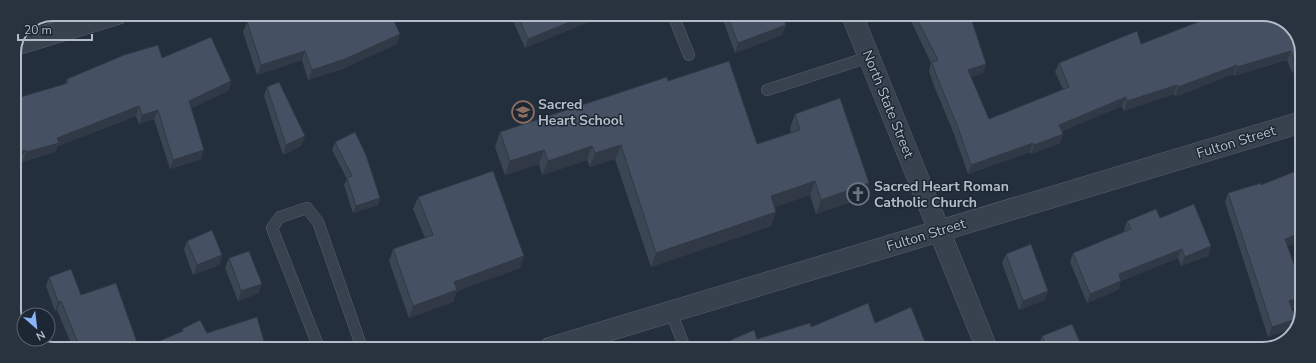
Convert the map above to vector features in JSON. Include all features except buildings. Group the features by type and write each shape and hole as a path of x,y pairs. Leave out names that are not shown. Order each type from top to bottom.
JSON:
{"street":[{"path":"23,43 94,21"},
{"name":"North State Street","path":"854,21 984,342"},
{"name":"Fulton Street","path":"600,341 671,312 1295,124"}],"lane":[{"path":"675,21 689,54"},
{"path":"767,90 869,57"},
{"path":"317,342 272,228 280,217 308,208 318,222 360,342"},
{"path":"671,312 683,342"}],"place":[{"name":"Sacred Heart School","path":"523,112"},
{"name":"Sacred Heart Roman Catholic Church","path":"858,194"}]}
